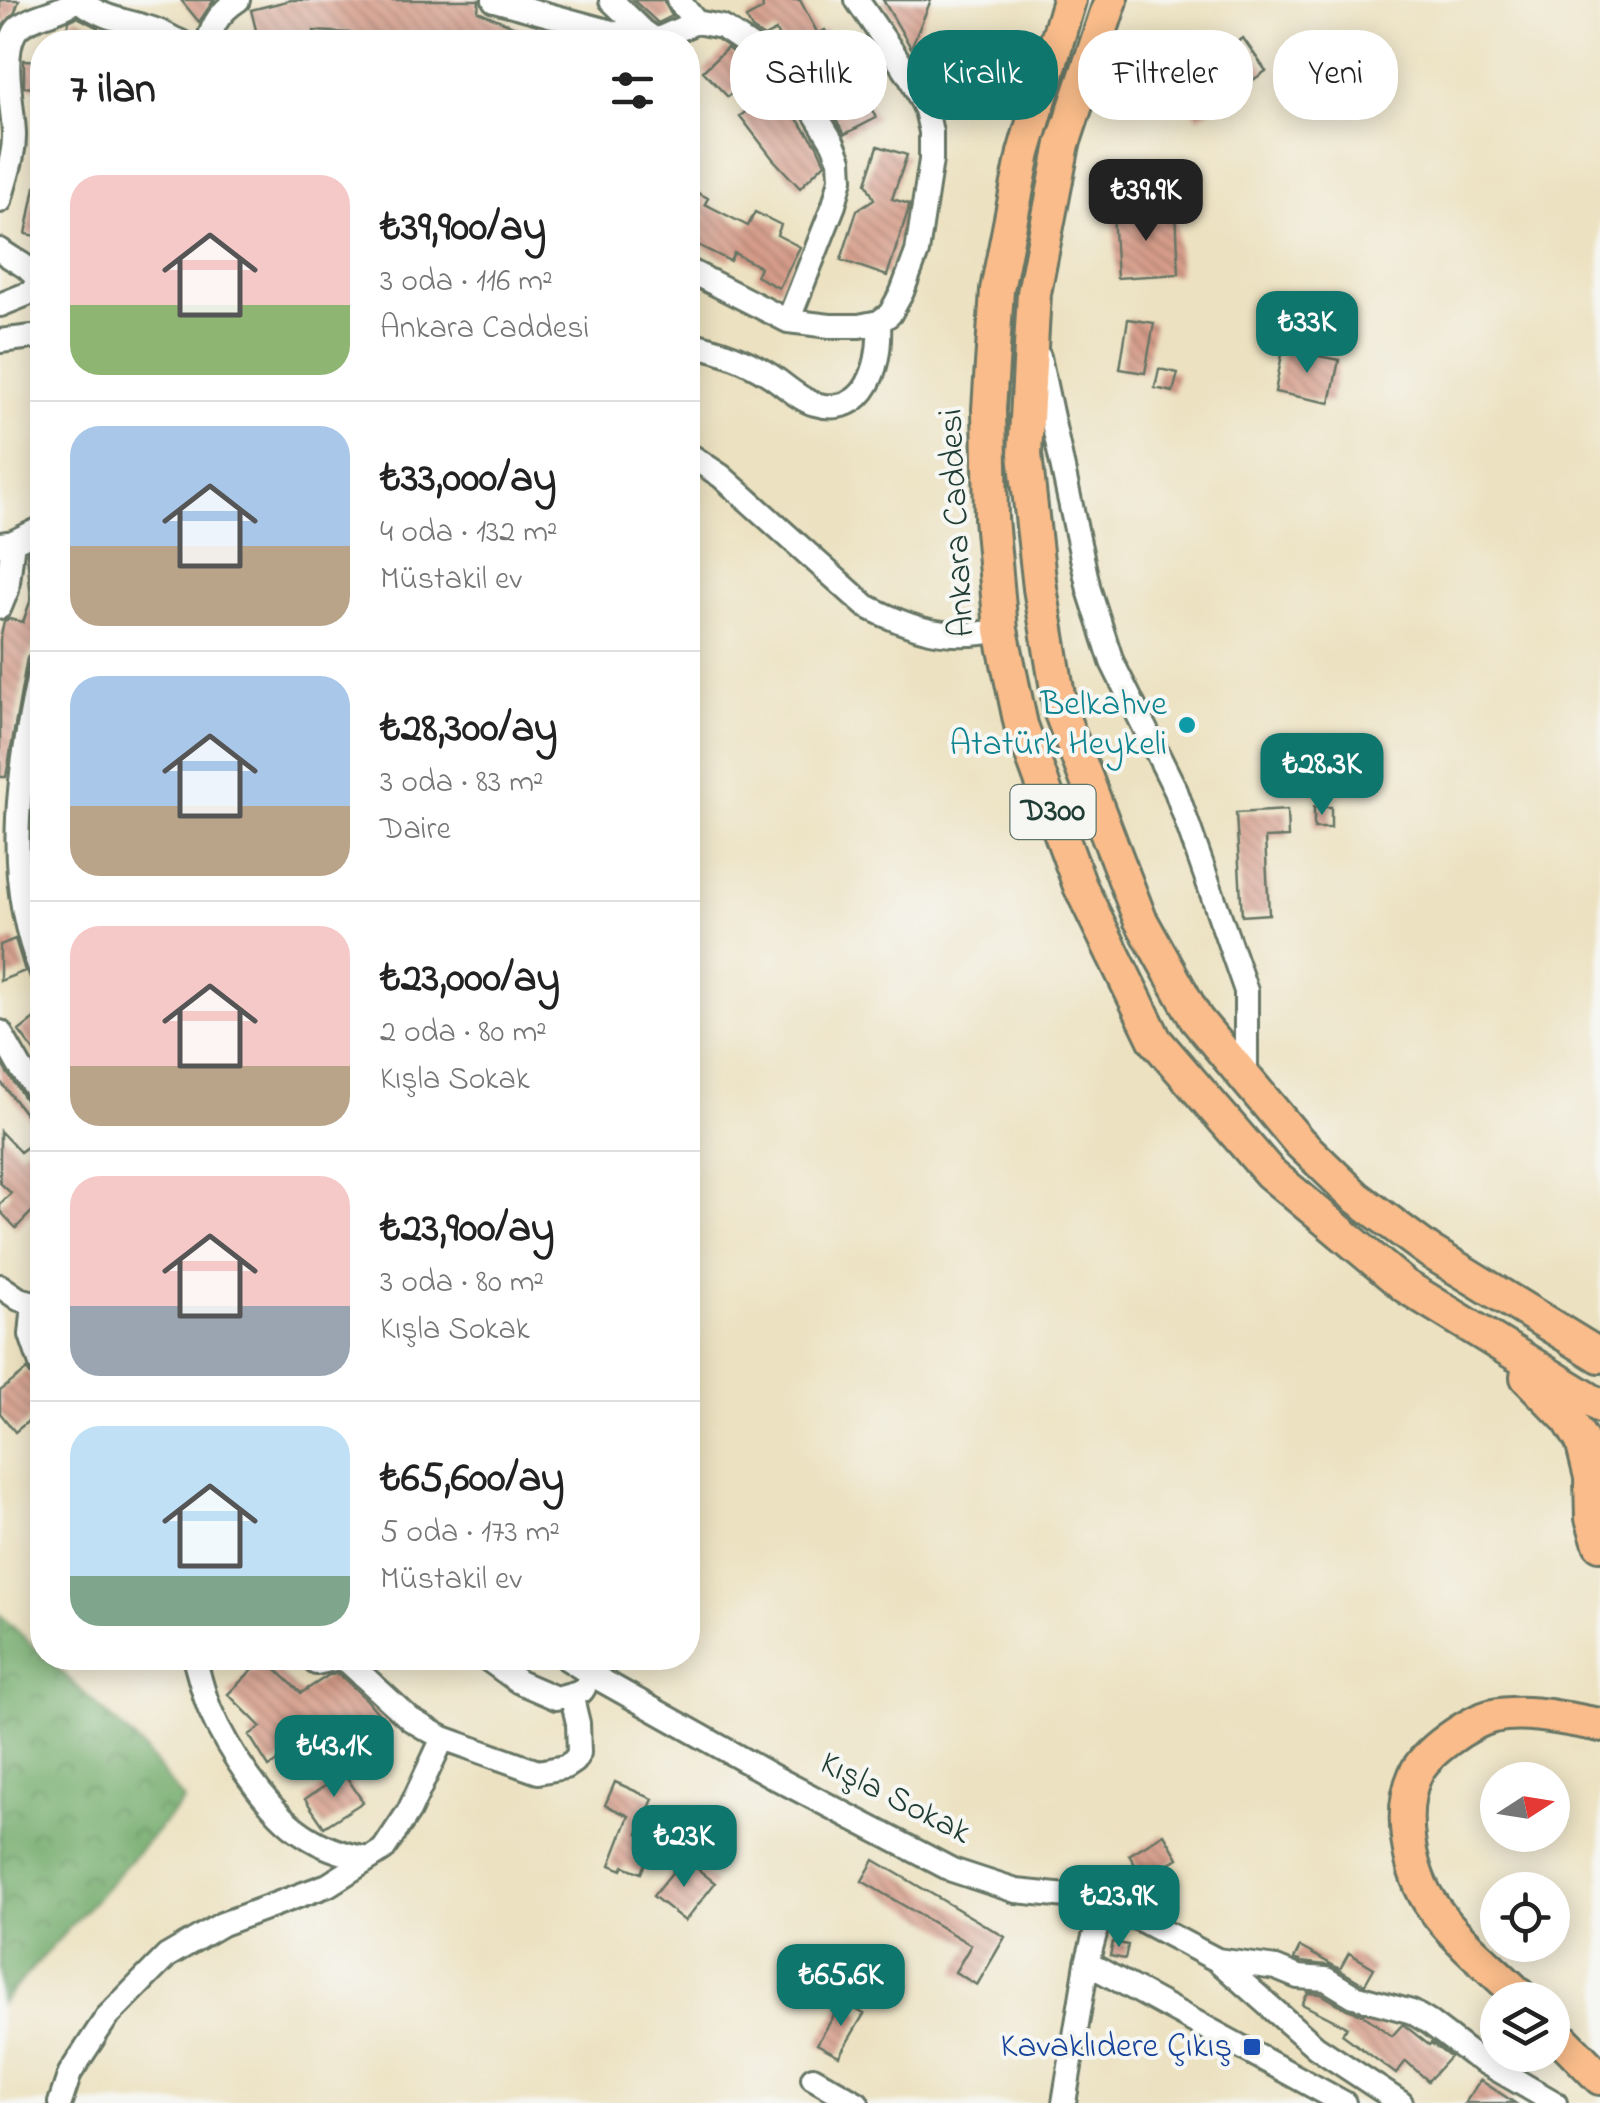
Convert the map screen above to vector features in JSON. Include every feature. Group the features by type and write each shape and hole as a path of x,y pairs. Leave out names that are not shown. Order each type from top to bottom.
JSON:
{"highway":[{"name":"Ankara Caddesi","path":"1069,0 1024,153 996,290 989,409 991,518 1001,630 1021,725 1080,886 1155,1040 1270,1173 1405,1286 1600,1406"},
{"name":"Ankara Caddesi","path":"1111,0 1062,144 1034,293 1025,454 1040,588 1061,713 1140,920 1196,1019 1299,1142 1356,1196 1429,1251 1600,1356"},
{"path":"1485,1336 1570,1420 1582,1442 1597,1519"},
{"path":"1506,1982 1432,1906 1416,1877 1408,1840 1408,1802 1415,1773 1454,1735 1490,1717 1551,1716 1600,1725"},
{"path":"1570,2047 1600,2078"}],"street":[{"path":"0,201 12,157 10,49 15,32 25,22 78,0 113,20 155,30"},
{"path":"212,30 216,20 238,0"},
{"path":"494,0 605,30"},
{"path":"611,0 642,30"},
{"path":"678,0 696,22"},
{"path":"700,276 788,321 859,326 879,322 890,314 916,252 932,132 910,77 857,0"},
{"path":"678,30 696,22 722,27 790,73 840,160 842,179 834,206 788,321"},
{"path":"0,250 30,269"},
{"path":"0,305 30,293"},
{"path":"700,345 721,350 765,372 811,403 832,407 862,395 875,367 879,322"},
{"path":"1032,323 1089,590 1112,662 1176,791 1246,991 1246,1078"},
{"path":"0,341 30,337"},
{"path":"700,462 722,476 866,606 918,628 958,636 1001,630"},
{"path":"0,607 6,590 6,543 30,533"},
{"path":"30,716 12,811 12,858 15,889 30,945"},
{"path":"0,1032 30,1081"},
{"path":"0,1265 30,1297"},
{"path":"0,1286 30,1303"},
{"path":"198,1670 210,1711 242,1768 278,1814 303,1835 349,1856 368,1858"},
{"path":"357,1670 410,1719 443,1738 538,1772 565,1767 579,1753 578,1723 571,1694"},
{"path":"502,1670 556,1698 582,1691 594,1676"},
{"name":"Kışla Sokak","path":"585,1670 774,1777 952,1870 1016,1890 1103,1904 1141,1920 1216,1960 1316,2047 1401,2103"},
{"path":"60,2103 70,2073 107,2017 167,1956 222,1924 328,1885 382,1850 409,1811 443,1738"},
{"path":"1064,2103 1087,1963 1103,1904"},
{"path":"1216,1960 1326,1979 1354,1996 1412,2012 1472,2055 1556,2103"},
{"path":"1087,1963 1344,2103"},
{"path":"813,2078 856,2103"}],"green space":[{"path":"0,1615 30,1643 30,1670 59,1670 144,1749 184,1801 0,2004"}],"building":[{"path":"0,0 19,0 15,12 0,29"},
{"path":"181,0 214,0 199,22"},
{"path":"291,0 479,0 478,11 522,30 256,30 251,10"},
{"path":"633,0 663,0 672,16 658,23"},
{"path":"762,0 800,0 816,30 754,30 746,18 763,9"},
{"path":"883,0 931,0 918,30 907,30 907,41"},
{"path":"77,17 98,30 67,30 69,21"},
{"path":"727,48 730,50 730,95 728,97 703,71"},
{"path":"1253,52 1266,71 1253,80"},
{"path":"24,60 30,60 30,88 24,87"},
{"path":"743,120 798,120 825,163 800,188"},
{"path":"836,120 872,120 845,134"},
{"path":"878,146 907,155 892,199 909,204 908,211 887,276 841,260 857,210 874,199 866,183"},
{"path":"700,194 708,198 705,204 748,226 755,212 781,225 777,235 800,247 779,288 756,276 760,267 734,253 730,261 700,246"},
{"path":"1176,211 1179,274 1117,278 1113,214"},
{"path":"1128,319 1154,323 1145,373 1120,369"},
{"path":"1283,349 1339,360 1330,403 1275,392"},
{"path":"1159,369 1178,373 1173,392 1155,388"},
{"path":"30,602 30,654 6,777 0,777 0,640 4,621 23,622"},
{"path":"1314,807 1331,807 1331,828 1314,828"},
{"path":"1287,810 1288,837 1265,838 1269,914 1242,916 1236,813"},
{"path":"15,939 25,971 0,981 0,945"},
{"path":"30,1022 30,1046 19,1031"},
{"path":"0,1062 30,1107 30,1120 0,1081"},
{"path":"0,1131 20,1152 30,1145 30,1213 16,1228 0,1211 0,1204 11,1193 0,1183"},
{"path":"27,1370 30,1374 30,1420 15,1432 0,1413 0,1391"},
{"path":"252,1670 277,1670 301,1693 329,1675 339,1674 390,1727 357,1756 332,1728 269,1767 249,1735 261,1727 228,1694"},
{"path":"344,1773 363,1802 324,1827 305,1799"},
{"path":"615,1782 653,1799 638,1834 654,1840 641,1873 610,1865 629,1816 605,1805"},
{"path":"1164,1834 1178,1858 1144,1879 1129,1855"},
{"path":"684,1858 715,1883 685,1921 653,1896"},
{"path":"874,1860 1005,1937 977,1985 955,1972 971,1945 862,1881"},
{"path":"1113,1942 1128,1945 1125,1959 1110,1956"},
{"path":"1300,1947 1340,1969 1349,1953 1374,1968 1365,1984 1333,1966 1294,1959"},
{"path":"1308,1993 1321,1994 1362,2014 1392,2036 1404,2025 1450,2057 1428,2081 1406,2061 1396,2074 1342,2034 1347,2027 1302,2004"},
{"path":"842,2002 864,2014 839,2056 817,2044"},
{"path":"1480,2080 1515,2103 1465,2103"}],"place":[{"name":"Belkahve Atatürk Heykeli","path":"1187,725"},
{"name":"Kavaklıdere Çıkış","path":"1252,2047"}]}
